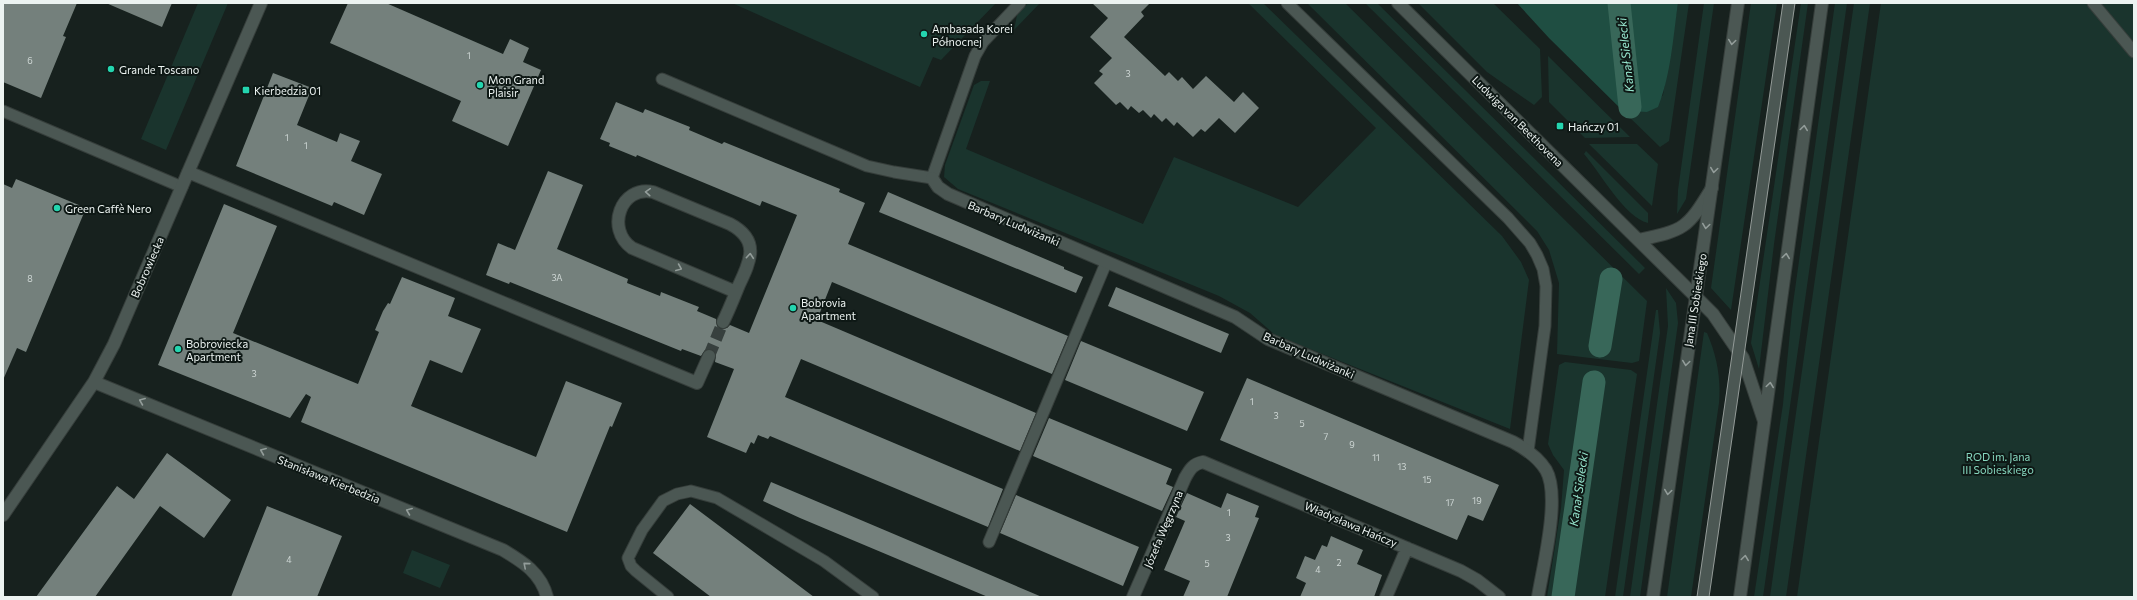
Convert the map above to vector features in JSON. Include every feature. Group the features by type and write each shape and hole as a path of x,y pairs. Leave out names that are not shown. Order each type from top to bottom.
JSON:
{"street":[{"name":"Bobrowiecka","path":"3,515 94,382 114,344 261,3"},
{"name":"Ludwiga van Beethovena","path":"1398,3 1713,314 1738,350 1750,376 1765,424"},
{"name":"Jana III Sobieskiego","path":"1653,597 1738,3"},
{"path":"1740,597 1765,424 1782,282 1822,3"},
{"path":"188,172 697,383 709,356"},
{"name":"Barbary Ludwiżanki","path":"932,178 938,187 948,194 1106,263 1235,316 1268,339 1513,442 1528,451 1545,469 1549,477 1552,496 1538,597"},
{"path":"1638,240 1670,233 1682,228 1698,211 1712,188"},
{"path":"724,322 736,292 750,256 750,245 746,236 738,228 653,192 645,190 630,197 617,219 619,232 626,244 736,292"},
{"name":"Stanisława Kierbedzia","path":"94,382 503,550 523,562 533,571 540,579 547,597"},
{"name":"Władysława Hańczy","path":"1196,463 1203,462 1213,465 1469,575 1499,597"},
{"name":"Józefa Węgrzyna","path":"1133,597 1185,478 1191,467 1196,463"},
{"path":"1386,597 1407,548"}],"lane":[{"path":"662,79 867,166 932,178 975,56 983,42 1020,3"},
{"path":"1287,3 1508,218 1530,243 1538,256 1543,269 1547,304 1528,451"},
{"path":"1702,597 1789,3"},
{"path":"2093,3 2134,52"},
{"path":"3,111 182,187"},
{"path":"989,542 1106,263"},
{"path":"668,597 636,571 628,558 642,530 664,501 677,494 691,491 717,498 824,561 873,597"}],"green space":[{"path":"198,3 228,3 166,150 141,139"},
{"path":"732,3 996,3 941,60 933,57 920,87"},
{"path":"1028,3 1040,3 1014,30 1017,15"},
{"path":"1248,3 1263,3 1502,236 1521,262 1529,280 1510,429 1275,335 1250,313 1219,296 958,189 944,177 945,165 974,85 981,81 990,81 966,149 1143,224 1174,157 1298,207 1376,128"},
{"path":"1307,3 1345,3 1647,301 1639,361 1632,363 1557,354 1559,283 1549,250 1537,231"},
{"path":"1365,3 1377,3 1645,268 1639,274"},
{"path":"1418,3 1493,3 1540,49 1542,97 1534,105 1487,72"},
{"path":"1517,3 1678,3 1669,69 1658,107 1647,112 1623,111 1549,38"},
{"path":"1678,3 1689,3 1669,141 1660,147 1623,111 1647,112 1663,95"},
{"path":"1704,3 1714,3 1686,199 1677,214 1678,190"},
{"path":"1751,3 1777,3 1731,310 1711,288"},
{"path":"1801,3 1808,3 1774,244 1759,369 1751,343"},
{"path":"1835,3 1847,3 1763,597 1754,597 1783,404 1792,311"},
{"path":"1854,3 1870,3 1786,597 1770,597"},
{"name":"ROD im. Jana III Sobieskiego","path":"1881,3 2134,3 2134,597 1797,597"},
{"path":"1548,56 1630,137 1585,138 1549,102"},
{"path":"1589,144 1637,144 1658,164 1652,206"},
{"path":"1586,151 1648,213 1648,223 1639,219 1621,203 1584,154"},
{"path":"1666,288 1676,303 1678,323 1640,597 1630,597 1668,326"},
{"path":"1656,310 1658,310 1660,333 1623,597 1615,597"},
{"path":"1704,332 1707,333 1716,359 1719,376 1719,403 1691,597 1667,597"},
{"path":"1565,362 1631,370 1637,374 1605,597 1547,597 1561,508 1564,470 1553,455 1548,444 1559,365"},
{"path":"412,550 450,565 440,588 403,573"}],"building":[{"path":"3,3 77,3 63,36 66,37 41,98 3,82"},
{"path":"106,3 172,3 162,27"},
{"name":"Mon Grand Plaisir","path":"348,3 386,3 503,54 510,39 529,48 523,62 541,70 508,146 452,121 461,101 330,43"},
{"path":"1092,3 1150,3 1141,12 1144,16 1124,37 1165,76 1169,72 1178,81 1182,77 1193,89 1206,76 1234,102 1243,92 1259,108 1235,133 1219,118 1205,132 1201,129 1193,137 1177,122 1174,126 1166,118 1162,122 1154,114 1151,118 1143,110 1139,113 1131,106 1128,110 1120,102 1116,105 1094,83 1103,74 1099,71 1112,58 1090,37 1108,18"},
{"path":"273,73 312,88 297,125 337,142 340,133 360,141 351,161 382,174 364,215 334,202 332,206 236,166"},
{"path":"616,102 643,113 645,109 690,127 689,130 722,144 724,142 840,189 839,192 865,203 848,244 1068,336 1052,374 832,282 817,320 1036,413 1020,451 801,359 785,397 1003,489 988,527 770,436 768,439 758,435 754,444 751,442 746,453 707,437 734,369 715,362 716,355 712,349 705,350 701,356 682,349 681,351 510,282 509,284 486,275 498,243 515,250 548,171 583,185 557,249 628,279 627,283 660,296 661,292 699,307 697,311 716,319 717,326 720,329 727,328 730,325 749,333 797,215 762,201 760,206 637,155 636,157 609,146 610,143 600,139"},
{"path":"16,179 86,208 26,352 17,348 3,380 3,184 12,188"},
{"path":"888,192 1064,267 1064,269 1083,277 1076,293 879,212"},
{"path":"224,204 277,226 233,333 358,384 379,332 375,330 383,311 388,303 390,304 402,277 455,298 448,316 481,329 462,373 430,360 411,406 536,457 566,381 622,403 612,427 610,426 567,532 301,422 311,397 306,394 290,418 158,365"},
{"path":"1116,287 1229,334 1221,353 1108,306"},
{"path":"1081,341 1204,392 1187,431 1065,380"},
{"path":"1247,378 1499,485 1483,521 1468,515 1457,540 1220,440"},
{"path":"1049,418 1172,469 1166,484 1173,487 1162,511 1033,456"},
{"path":"167,453 231,500 204,538 160,506 95,597 36,597 117,486 134,499"},
{"path":"771,482 1042,597 988,597 800,518 763,501"},
{"path":"1187,493 1221,508 1227,493 1259,506 1255,517 1259,518 1227,597 1183,597 1190,581 1164,570 1185,521 1176,517"},
{"path":"1016,495 1139,547 1123,586 1000,533"},
{"path":"690,504 814,597 711,597 653,553"},
{"path":"267,506 342,536 317,597 231,597"},
{"path":"1331,536 1363,550 1357,564 1382,575 1374,597 1300,597 1306,583 1296,578 1305,556 1315,560 1322,545 1327,547"}],"waterway":[{"name":"Kanał Sielecki","path":"1619,3 1630,107"},
{"name":"Kanał Sielecki","path":"1600,346 1611,279"},
{"name":"Kanał Sielecki","path":"1563,597 1594,382"}],"tunnel":[{"path":"709,356 723,322"}],"tram line":[{"path":"1697,597 1783,3"},
{"path":"1709,597 1795,3"}],"place":[{"name":"Ambasada Korei Północnej","path":"924,34"},
{"name":"Grande Toscano","path":"111,69"},
{"name":"Mon Grand Plaisir","path":"480,85"},
{"name":"Kierbedzia 01","path":"246,90"},
{"name":"Hańczy 01","path":"1560,126"},
{"name":"Green Caffè Nero","path":"57,208"},
{"name":"Bobrovia Apartment","path":"793,308"},
{"name":"Bobroviecka Apartment","path":"178,349"}]}
